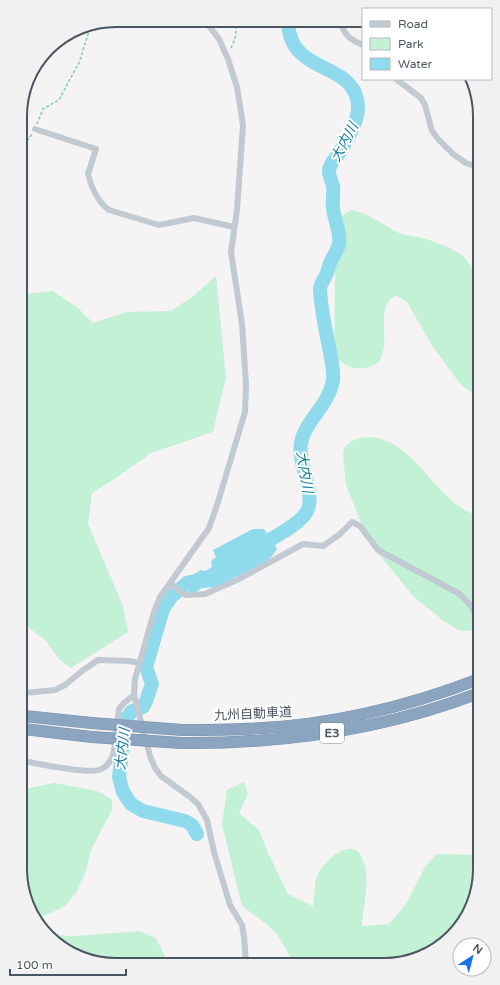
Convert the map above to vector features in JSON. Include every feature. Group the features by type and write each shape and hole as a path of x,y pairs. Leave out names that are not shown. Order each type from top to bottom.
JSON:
{"highway":[{"name":"九州自動車道","path":"27,716 182,730 243,730 298,725 344,718 403,704 473,681"},
{"name":"E3","path":"27,729 92,737 181,743 272,740 337,732 373,725 419,713 473,695"},
{"path":"27,734 73,735"}],"street":[{"path":"210,27 219,39 226,56 236,87 243,125 237,210 231,252 242,324 246,385 245,412 209,528 160,597 154,612 135,679 134,695 150,756 155,768 161,776 198,804 207,820 214,852 230,905 242,925 246,958"},
{"path":"342,27 347,36 362,44"},
{"path":"397,80 421,98 425,105 432,131 438,139 460,159 473,165"},
{"path":"35,129 96,149 88,174 90,182 100,201 109,210 159,225 194,218 234,226"},
{"path":"171,583 181,594 205,594 237,580 303,544 322,546 340,534 352,522 360,526 378,550 460,594 473,610"},
{"path":"27,693 55,690 65,685 98,660 129,661 139,663"},
{"path":"27,761 88,771 100,770 107,765 113,756 119,709 124,702 134,695"}],"path":[{"path":"226,56 235,39 236,27"},
{"path":"27,140 35,129 43,110 58,100 70,79 79,63 89,31"}],"green space":[{"path":"352,210 359,212 399,233 438,243 462,255 468,262 473,271 473,393 461,385 433,347 407,302 397,296 389,300 385,308 383,352 379,360 370,367 355,368 345,364 334,353 335,279 333,230 340,217"},
{"path":"216,276 226,378 213,432 151,453 92,493 88,524 123,606 128,632 71,668 59,659 45,640 27,626 27,294 53,291 78,308 93,323 127,312 171,311 192,297"},
{"path":"370,437 383,439 405,452 454,503 473,514 473,630 458,630 444,621 414,597 369,542 346,485 343,454 345,447 350,442 359,438"},
{"path":"244,782 248,794 239,813 259,830 268,853 288,894 313,906 316,879 320,871 330,859 344,850 350,849 356,851 361,856 366,872 366,890 362,926 389,924 406,904 425,867 437,854 473,855 473,875 466,903 455,923 447,932 438,940 423,949 412,953 384,958 286,958 290,956 277,934 264,922 242,906 222,824 227,790"},
{"path":"54,783 97,791 110,798 112,802 112,810 91,850 86,871 76,893 65,906 42,917 32,897 27,869 27,788"},
{"path":"140,931 156,938 166,958 116,958 93,955 72,946 57,935 75,936"}],"water":[{"path":"253,529 264,529 277,549 269,560 216,587 202,588 194,593 189,593 188,585 184,580 201,570 205,571 212,567 211,561 216,557 213,550"}],"waterway":[{"name":"大内川","path":"254,549 293,526 305,514 310,501 308,485 301,459 301,443 307,427 327,398 333,380 332,364 323,318 320,289 339,244 333,205 333,186 329,175 329,169 353,128 356,121 358,106 357,99 351,87 343,78 308,59 298,50 291,38 289,27"},
{"name":"大内川","path":"197,834 192,825 185,821 143,811 131,804 123,792 119,777 126,719 132,711 143,707 152,684 146,667 163,609 171,597 187,583 204,579"}]}
